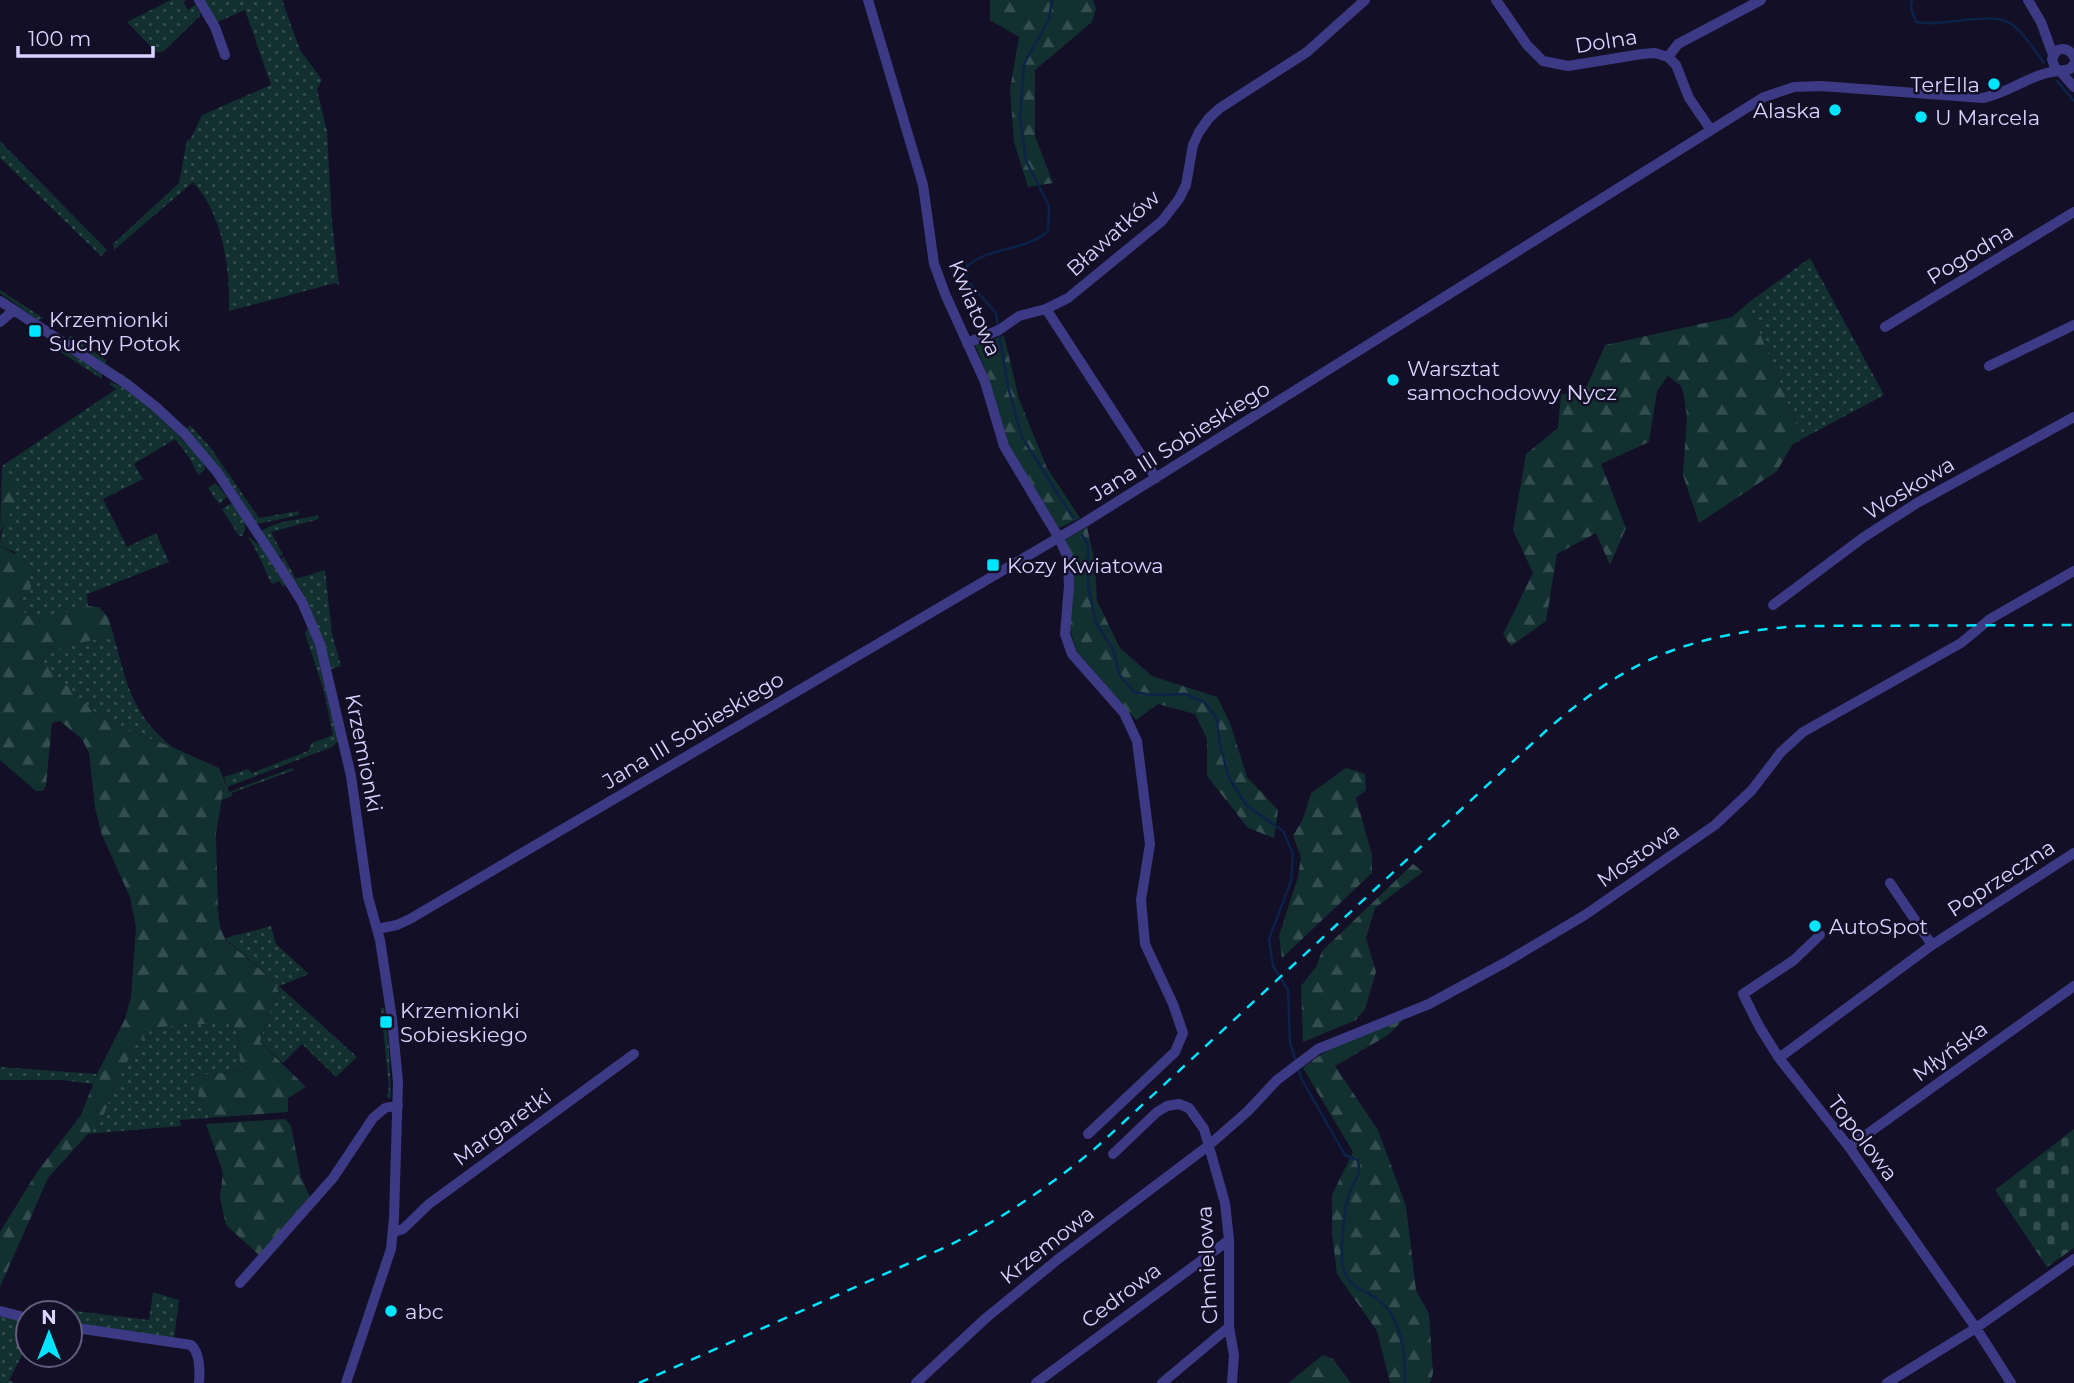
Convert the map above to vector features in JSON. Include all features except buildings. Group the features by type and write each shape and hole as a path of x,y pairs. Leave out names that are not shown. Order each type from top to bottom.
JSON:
{"street":[{"path":"199,0 215,27 225,55"},
{"name":"Kwiatowa","path":"868,0 923,185 934,264 985,382 1004,446 1059,538 1068,558 1069,586 1065,634 1072,654 1124,713 1137,741 1150,844 1141,900 1145,944 1183,1032 1175,1052 1088,1133"},
{"name":"Bławatków","path":"967,343 999,330 1019,316 1046,309 1068,298 1162,221 1179,200 1186,185 1193,145 1209,118 1220,108 1307,52 1365,0"},
{"name":"Dolna","path":"1496,0 1527,45 1543,61 1567,66 1642,54 1655,53 1668,57 1676,65 1689,98 1711,130"},
{"path":"1668,57 1678,44 1761,0"},
{"path":"2028,0 2041,22 2053,56 2053,65 2074,85"},
{"path":"2041,22 2070,50"},
{"name":"Jana III Sobieskiego","path":"2023,84 2058,50 2070,50"},
{"path":"2074,64 2074,85"},
{"name":"Jana III Sobieskiego","path":"377,929 410,919 1059,538 1764,97 1794,87 1821,86 1983,97 2002,94 2048,73 2070,69 2074,64"},
{"name":"Pogodna","path":"1885,327 2057,225 2074,212"},
{"name":"Krzemionki","path":"0,301 128,386 170,420 217,472 302,602 324,657 345,746 368,897 377,929 395,1038 398,1105 394,1232 387,1262 346,1383"},
{"path":"1046,309 1156,478"},
{"path":"0,322 14,310"},
{"path":"1989,366 2074,325"},
{"name":"Woskowa","path":"1773,605 1864,537 1917,503 2074,417"},
{"name":"Mostowa","path":"1208,1146 1248,1111 1277,1080 1318,1049 1429,1004 1585,915 1715,825 1752,790 1781,752 1803,732 1961,643 1990,619 2074,572"},
{"name":"Poprzeczna","path":"1779,1058 1932,945 2074,853"},
{"path":"1890,883 1932,945"},
{"name":"Topolowa","path":"1820,935 1794,960 1743,994 1779,1058 1849,1147 1976,1328 2011,1383"},
{"name":"Młyńska","path":"1849,1147 2074,986"},
{"name":"Margaretki","path":"394,1232 403,1229 429,1204 634,1054"},
{"name":"Chmielowa","path":"1113,1154 1157,1112 1167,1106 1179,1104 1189,1108 1204,1129 1224,1203 1229,1240 1229,1327 1234,1355 1232,1383"},
{"path":"240,1283 333,1178 373,1118 385,1108 398,1105"},
{"name":"Krzemowa","path":"916,1383 986,1318 1057,1260 1208,1146"},
{"name":"Cedrowa","path":"1036,1383 1229,1240"},
{"path":"1887,1383 1976,1328 2074,1259"},
{"path":"1162,1383 1229,1327"},
{"path":"84,1329 191,1345 198,1361 199,1383"}],"green space":[{"path":"171,0 186,0 183,2 188,10 195,5 200,16 164,51 157,53 127,22"},
{"path":"202,0 282,0 300,50 322,80 317,89 327,131 332,223 339,285 335,283 229,311 223,242 211,210 193,182 114,250 113,244 179,183 187,140 190,140 202,115 271,85 245,10 215,23"},
{"path":"990,0 1093,0 1096,9 1092,22 1035,70 1035,136 1053,183 1028,187 1014,142 1010,89 1019,37 990,20"},
{"path":"0,141 107,250 101,256 0,158"},
{"path":"1810,258 1884,395 1802,439 1748,303"},
{"path":"0,290 43,318 38,320 0,293"},
{"path":"1748,303 1802,439 1792,445 1777,471 1699,523 1683,475 1687,416 1683,391 1681,386 1668,376 1657,391 1649,442 1601,464 1626,528 1610,565 1596,533 1557,554 1546,621 1511,646 1503,634 1533,573 1513,530 1526,454 1558,428 1561,395 1587,386 1605,345 1732,317"},
{"path":"70,335 106,360 106,364 132,381 131,383 68,340"},
{"path":"1004,336 1019,399 1046,466 1080,518 1059,528 1009,445 989,379 975,344"},
{"path":"53,347 61,347 102,374 102,379"},
{"path":"111,382 136,396 161,418 204,463 205,470 198,475 189,457 175,439 134,464 143,479 103,499 127,547 156,533 169,562 87,594 88,606 36,621 22,611 18,603 20,598 15,552 0,546 1,535 15,497 11,477 2,466 116,389 109,384"},
{"path":"190,425 210,447 259,518 298,511 299,515 258,524 187,429"},
{"path":"2,466 13,483 15,499 0,532"},
{"path":"216,483 227,497 219,504 208,488"},
{"path":"232,503 245,523 242,536 239,536 222,509"},
{"path":"318,515 319,519 271,532 283,555 279,556 261,532 279,523"},
{"path":"1087,527 1095,563 1097,601 1120,648 1152,676 1217,697 1230,723 1247,777 1278,810 1274,838 1248,828 1207,776 1207,739 1195,714 1158,704 1136,720 1077,652 1070,630 1065,540"},
{"path":"247,536 262,547 285,584 283,587 279,581 272,584"},
{"path":"0,546 22,558 31,586 30,593 20,598 18,603 22,611 35,620 88,606 99,607 108,617 112,630 105,637 41,653 42,660 92,710 123,729 219,768 227,787 223,792 216,834 220,927 225,939 278,985 260,1042 306,1087 288,1098 288,1112 209,1118 192,1076 241,1071 237,1029 231,1024 185,1024 154,1028 137,1043 115,1085 103,1117 48,1178 0,1287 0,1232 37,1172 81,1115 97,1074 125,1019 131,997 136,928 130,897 102,835 95,808 89,753 82,739 60,721 52,723 46,785 43,791 36,791 0,760"},
{"path":"284,557 296,579 325,570 332,634 341,666 331,669 299,590 281,558"},
{"path":"308,628 316,649 338,741 332,747 227,787 224,777 248,769 252,773 308,751 312,743 333,735 324,692 305,633"},
{"path":"112,630 126,680 138,708 172,747 123,729 92,710 41,660 40,653 105,637"},
{"path":"292,768 294,770 232,793 232,796 222,800 227,787 229,792"},
{"path":"1346,768 1365,774 1366,790 1356,798 1372,855 1372,873 1282,958 1279,936 1298,877 1301,857 1293,836 1303,819 1311,793"},
{"path":"1413,864 1423,872 1375,908 1366,938 1376,972 1365,1009 1356,1020 1303,1042 1301,986 1316,967 1322,951"},
{"path":"271,926 276,944 309,974 279,986 357,1057 336,1077 302,1044 283,1063 260,1042 278,985 225,938"},
{"path":"381,1008 384,1008 389,1048 391,1099 387,1097 389,1087"},
{"path":"1403,1020 1388,1035 1335,1066 1378,1130 1406,1206 1416,1290 1429,1314 1433,1373 1430,1383 1390,1383 1377,1331 1337,1274 1332,1233 1332,1195 1353,1152 1303,1068 1338,1045"},
{"path":"185,1024 231,1024 237,1029 241,1071 193,1076 209,1118 180,1120 181,1126 86,1134 103,1117 115,1085 137,1043 154,1028"},
{"path":"0,1067 97,1074 93,1084 62,1080 0,1080"},
{"path":"285,1119 291,1126 301,1177 310,1197 259,1255 226,1225 220,1198 223,1173 206,1124"},
{"path":"2074,1129 2074,1248 2047,1267 1995,1190"},
{"path":"153,1292 179,1300 174,1340 84,1326 84,1312 149,1320"},
{"path":"0,1314 14,1318 15,1369 9,1380 14,1383 0,1383"},
{"path":"1323,1355 1333,1359 1351,1383 1288,1383"}],"waterway":[{"path":"998,326 996,313 966,279 967,266 986,255 1029,243 1048,231 1049,206 1026,161 1020,116 1024,64 1049,19 1052,0"},
{"path":"1912,0 1911,8 1916,22 1993,19 2013,25 2044,63"},
{"path":"2057,81 2074,101"},
{"path":"999,333 1008,387 1022,437 1073,518"},
{"path":"1082,535 1088,545 1088,586 1096,623 1113,649 1119,674 1134,692 1152,695 1186,694 1204,702 1216,717 1229,778 1247,806 1283,831 1293,854 1291,881 1269,939 1273,966 1288,990 1290,1043 1296,1061"},
{"path":"1298,1068 1301,1078 1345,1155 1358,1160 1358,1173 1350,1191 1344,1219 1344,1271 1355,1286 1381,1302 1394,1319 1403,1351 1405,1383"}],"railway":[{"path":"639,1383 948,1246 1008,1212 1045,1187 1099,1145 1549,728 1607,683 1635,667 1693,644 1725,636 1798,626 2074,625"}],"place":[{"name":"TerElla","path":"1994,84"},
{"name":"Alaska","path":"1835,110"},
{"name":"U Marcela","path":"1921,117"},
{"name":"Krzemionki Suchy Potok","path":"35,331"},
{"name":"Warsztat samochodowy Nycz","path":"1393,380"},
{"name":"Kozy Kwiatowa","path":"993,565"},
{"name":"AutoSpot","path":"1815,926"},
{"name":"Krzemionki Sobieskiego","path":"386,1022"},
{"name":"abc","path":"391,1311"}]}
